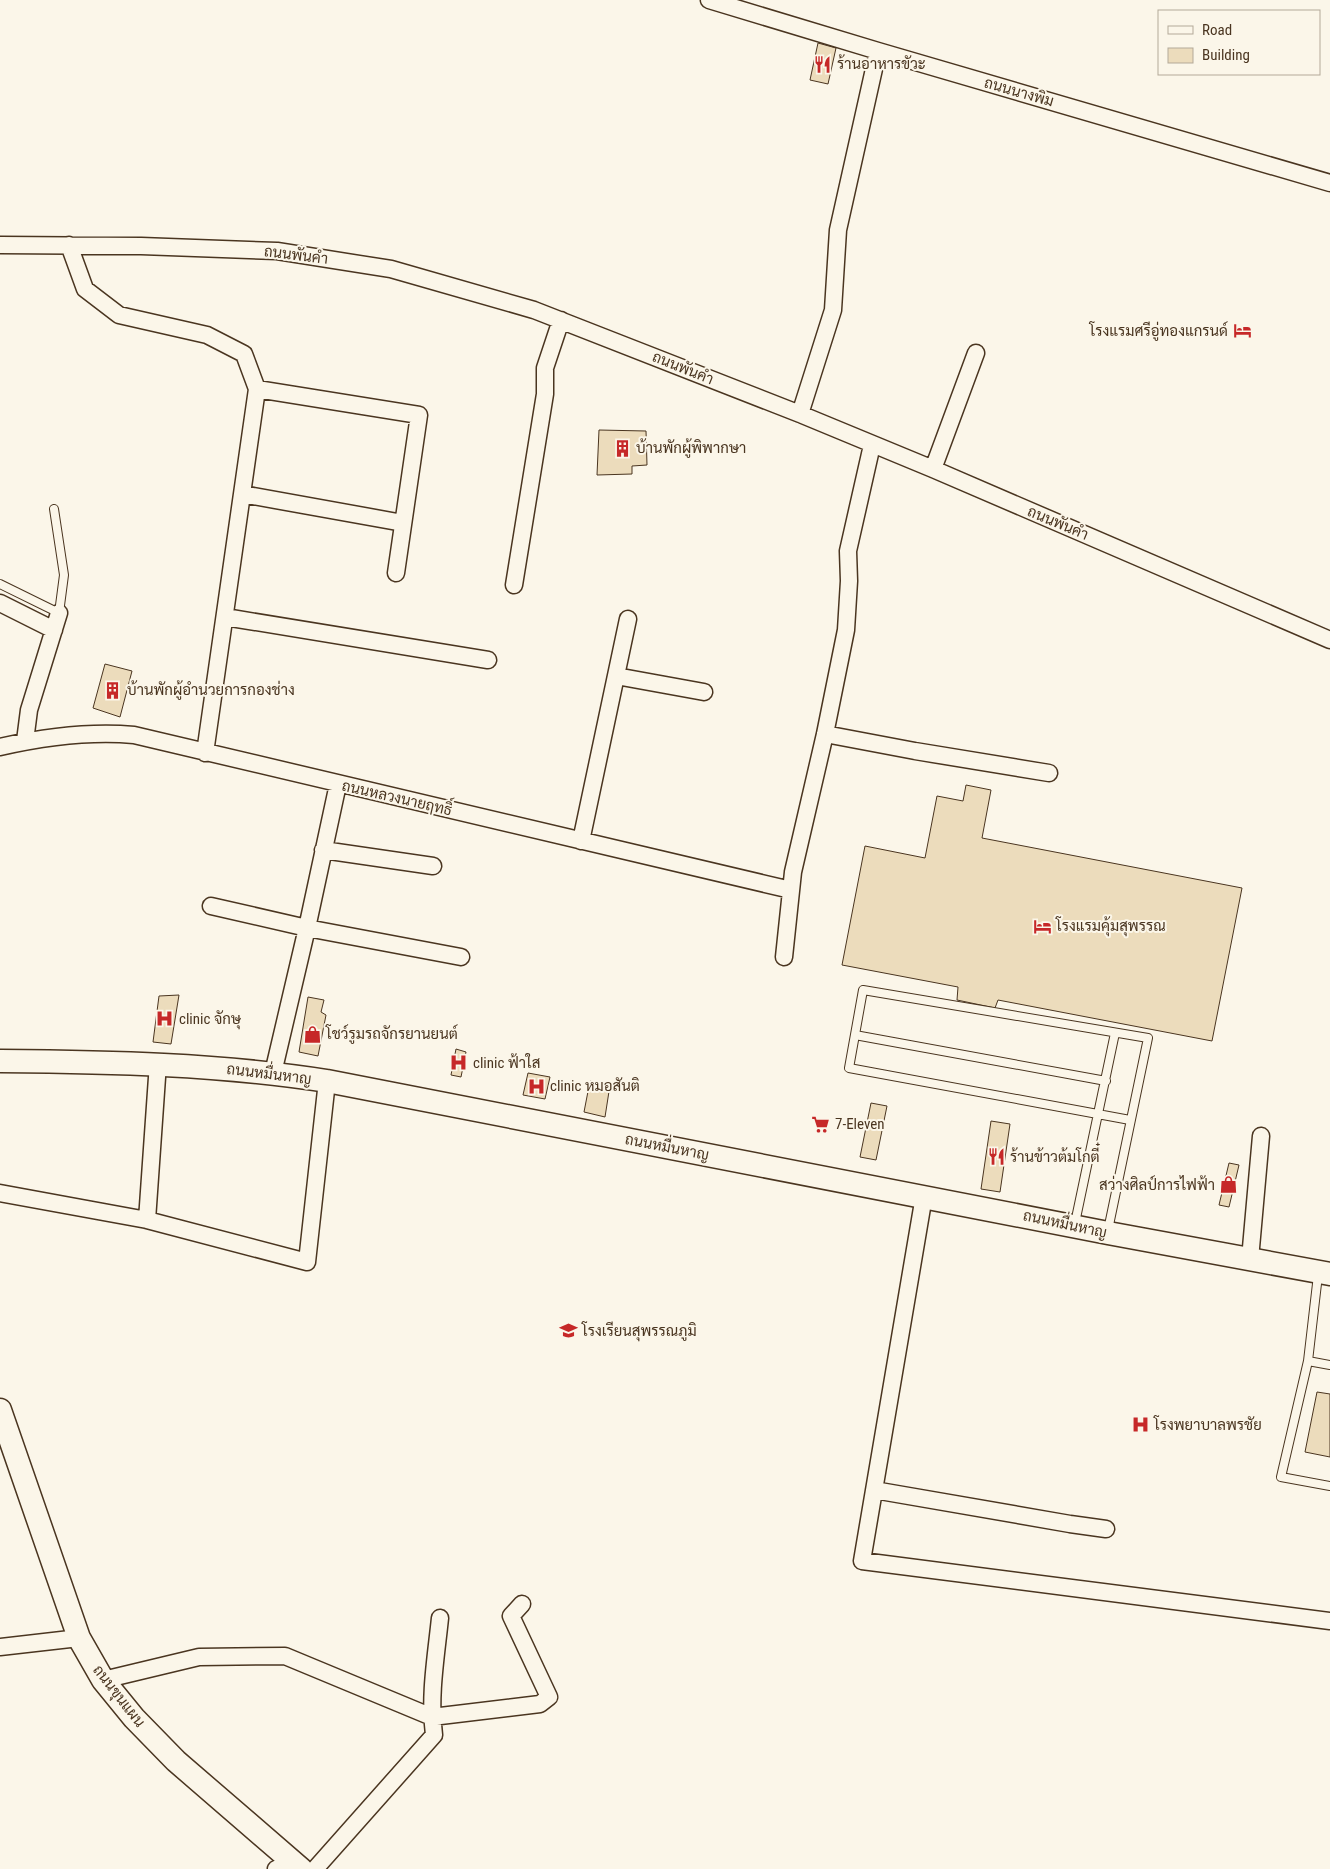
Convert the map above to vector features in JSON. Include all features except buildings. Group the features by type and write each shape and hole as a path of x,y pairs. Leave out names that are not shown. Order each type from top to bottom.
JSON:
{"main road":[{"name":"ถนนหมื่นหาญ","path":"0,1061 158,1064 273,1073 327,1081 1108,1233 1324,1272"},
{"name":"ถนนขุนแผน","path":"0,1410 79,1638 103,1680 134,1718 176,1761 297,1868"}],"street":[{"name":"ถนนนางพิม","path":"713,1 1330,183"},
{"path":"800,414 832,310 838,230 878,51"},
{"name":"ถนนพันคำ","path":"0,244 277,251 391,269 534,310 800,414 933,469 1330,640"},
{"path":"69,245 85,289 119,315 207,335 244,354 256,389 205,752"},
{"path":"514,585 545,394 545,368 561,320"},
{"path":"933,469 976,353"},
{"path":"256,389 419,415 396,573"},
{"path":"784,957 793,872 825,734 846,630 849,581 848,551 872,445"},
{"path":"242,494 403,523"},
{"path":"0,603 54,630"},
{"path":"24,741 29,710 59,613"},
{"path":"224,617 488,660"},
{"path":"581,841 628,619"},
{"path":"616,676 704,692"},
{"name":"ถนนหลวงนายฤทธิ์","path":"0,747 24,741 103,732 134,735 792,890"},
{"path":"825,734 915,751 1049,772"},
{"path":"273,1073 308,928 338,784"},
{"path":"323,850 433,866"},
{"path":"211,906 308,928 461,958"},
{"path":"147,1220 158,1064"},
{"path":"0,1193 147,1220 308,1262 327,1081"},
{"path":"1250,1258 1261,1136"},
{"path":"924,1196 862,1561 1330,1621"},
{"path":"874,1490 1106,1529"},
{"path":"103,1680 199,1657 285,1656 432,1717 540,1704 549,1697 511,1616 522,1604"},
{"path":"297,1868 434,1735 432,1717 440,1618"},
{"path":"0,1647 79,1638"}],"lane":[{"path":"0,584 59,613 64,575 54,509"},
{"path":"1108,1233 1148,1038 863,990 848,1068 1130,1120"},
{"path":"1074,1225 1115,1033"},
{"path":"855,1035 1106,1080"},
{"path":"1324,1272 1308,1361 1281,1477 1330,1486"},
{"path":"1308,1361 1330,1365"}],"place":[{"name":"ร้านอาหารขัวะ","path":"823,64"},
{"name":"โรงแรมศรีอู่ทองแกรนด์","path":"1242,331"},
{"name":"บ้านพักผู้พิพากษา","path":"622,448"},
{"name":"บ้านพักผู้อำนวยการกองช่าง","path":"113,690"},
{"name":"โรงแรมคุ้มสุพรรณ","path":"1042,926"},
{"name":"clinic จักษุ","path":"165,1019"},
{"name":"โชว์รูมรถจักรยานยนต์","path":"312,1034"},
{"name":"clinic ฟ้าใส","path":"459,1063"},
{"name":"clinic หมอสันติ","path":"536,1086"},
{"name":"7-Eleven","path":"821,1124"},
{"name":"ร้านข้าวต้มโกตี๋","path":"996,1157"},
{"name":"สว่างศิลป์การไฟฟ้า","path":"1229,1185"},
{"name":"โรงเรียนสุพรรณภูมิ","path":"568,1331"},
{"name":"โรงพยาบาลพรชัย","path":"1140,1425"}]}
